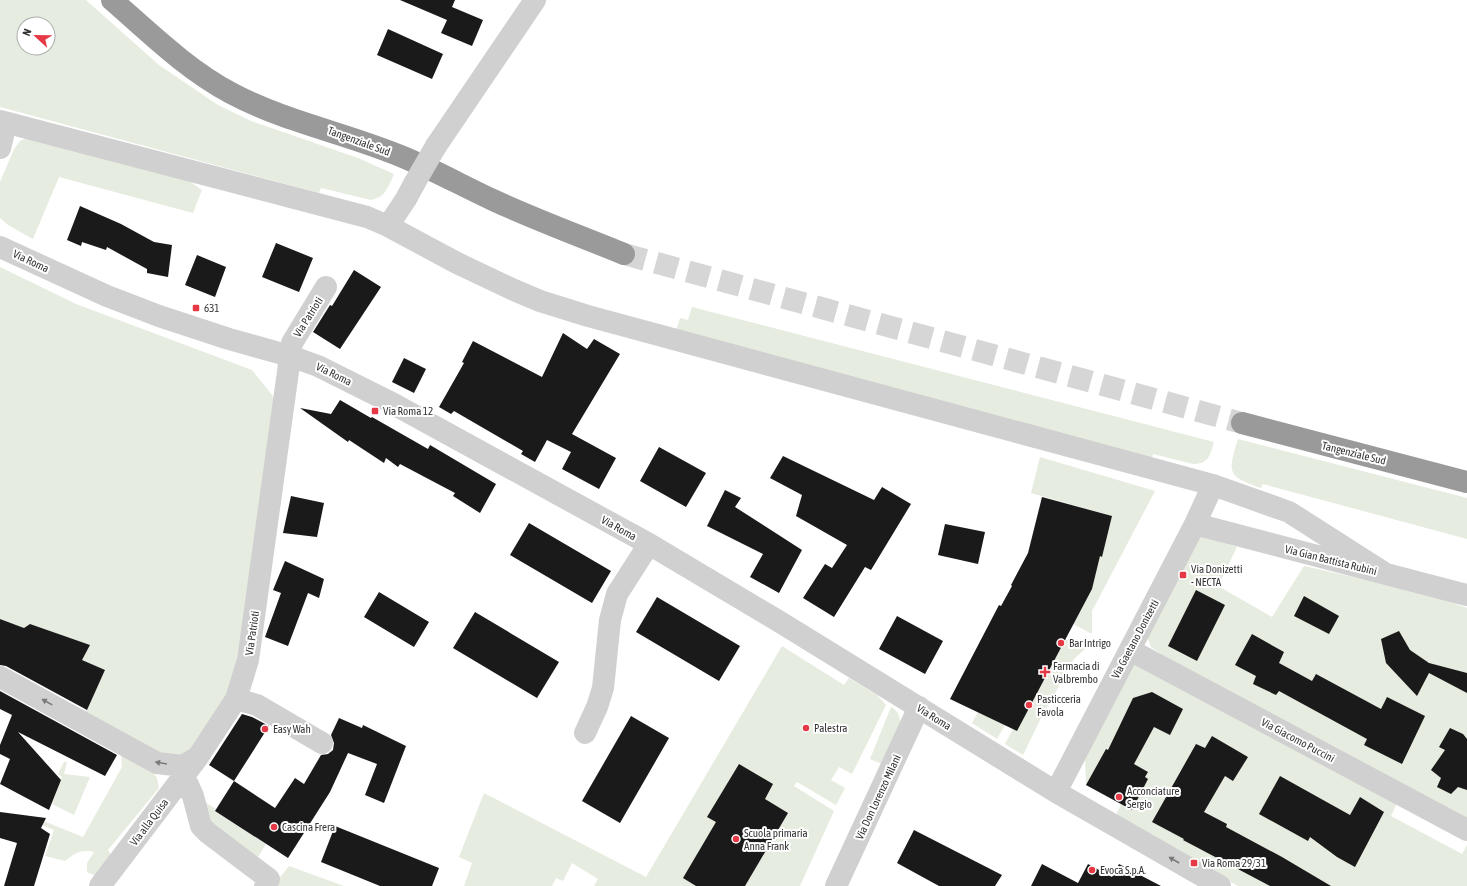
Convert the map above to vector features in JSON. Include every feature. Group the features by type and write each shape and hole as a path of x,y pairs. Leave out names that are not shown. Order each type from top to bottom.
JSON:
{"highway":[{"name":"Tangenziale Sud","path":"112,0 183,62 208,80 236,96 275,113 340,134 404,158 500,203 624,254"},
{"name":"Tangenziale Sud","path":"1242,424 1467,482"}],"street":[{"path":"388,226 406,199 436,146 535,0"},
{"path":"0,148 3,136 2,121 366,217 388,226 457,263 540,301 588,316 1213,485 1289,512 1386,574"},
{"name":"Via Roma","path":"0,247 107,296 152,313 229,339 290,356 318,366 395,405 649,544 780,622 1056,792 1220,886"},
{"name":"Via Patrioti","path":"198,757 236,699 248,660 292,343 326,287"},
{"name":"Via Gaetano Donizetti","path":"1056,792 1196,524 1213,485"},
{"name":"Via Gian Battista Rubini","path":"1196,524 1467,595"},
{"name":"Via Roma","path":"585,733 597,707 603,688 610,620 617,594 649,544"},
{"name":"Via Giacomo Puccini","path":"1130,650 1467,830"},
{"path":"0,677 157,763 183,766 198,757"},
{"path":"236,699 257,705 322,744"},
{"name":"Via Don Lorenzo Milani","path":"836,886 919,707"},
{"name":"Via alla Quisa","path":"100,886 198,757"},
{"path":"184,776 193,796 201,826 208,833 269,879 265,886"}],"shaded area":[{"path":"0,0 86,0 159,65 218,105 251,121 358,158 394,174 386,191 376,199 371,200 321,188 319,193 0,107"},
{"path":"27,138 189,181 202,190 193,213 59,177 33,239 8,225 0,218 0,182 14,149 20,141"},
{"path":"0,267 76,304 252,370 276,400 254,567 231,691 200,749 168,759 83,717 105,671 82,660 90,645 30,624 24,628 0,619"},
{"path":"692,307 1214,442 1208,458 1198,464 1153,454 1152,459 676,331 680,318 688,320"},
{"path":"1238,439 1467,498 1467,539 1263,484 1261,488 1250,484 1241,480 1233,471 1232,459"},
{"path":"1040,457 1155,491 1092,611 1092,634 1073,624 1100,556 1102,556 1112,516 1031,493"},
{"path":"1198,534 1237,547 1218,586 1272,617 1304,566 1426,593 1467,608 1467,818 1170,660 1151,647 1146,634"},
{"path":"1065,639 1085,649 1074,659 1041,718 1023,755 1005,744 1013,729 1017,731"},
{"path":"782,646 844,685 849,678 877,695 886,705 852,774 839,767 831,780 845,788 836,805 797,782 794,786 834,811 800,886 594,886 598,879 572,863 563,881 556,878 552,886 464,886 472,863 459,857 484,793 646,877"},
{"path":"1134,661 1397,803 1391,816 1462,854 1467,845 1467,886 1238,886 1115,817 1121,804 1086,785 1085,759"},
{"path":"891,707 898,714 900,723 882,764 870,759"},
{"path":"978,712 1005,725 997,739 972,723"},
{"path":"121,754 152,771 157,778 159,788 108,850 111,855 96,876 87,872 87,863 94,852 81,851 65,861 45,856 54,830 40,824 41,820 83,837 122,767"},
{"path":"64,762 67,762 64,774 90,777 74,815 52,804 62,777 58,774"},
{"path":"198,798 216,809 215,811 266,844 258,857 216,834"},
{"path":"289,866 344,886 273,886"}],"building":[{"path":"400,0 455,0 452,7 483,20 472,46 441,33 447,20"},
{"path":"388,29 443,54 432,79 377,55"},
{"path":"80,206 121,224 154,242 172,245 168,277 147,273 147,269 107,247 106,250 82,242 81,246 67,240"},
{"path":"276,243 313,258 299,292 262,277"},
{"path":"197,255 226,267 215,297 185,285"},
{"path":"354,270 381,287 340,349 313,332 330,305 332,306"},
{"path":"563,333 587,349 594,339 620,354 572,434 616,458 599,489 562,469 571,452 547,440 535,462 521,454 523,451 454,411 451,414 439,407 464,363 462,362 473,341 542,377"},
{"path":"404,358 426,369 414,393 392,382"},
{"path":"340,400 428,449 430,445 496,484 480,513 453,496 455,493 400,464 398,467 386,458 384,463 349,440 348,442 300,408 331,414"},
{"path":"659,447 706,473 686,507 640,481"},
{"path":"783,456 874,500 882,487 911,504 871,570 865,567 834,617 803,598 825,564 832,568 847,545 796,516 802,495 770,478"},
{"path":"725,490 741,498 735,507 802,550 779,593 750,577 763,554 707,526"},
{"path":"291,496 324,503 317,537 283,533"},
{"path":"1042,497 1112,516 1092,589 1017,731 950,699 999,605 1001,606 1012,586 1011,585 1028,553"},
{"path":"529,523 611,571 592,603 510,555"},
{"path":"945,524 985,532 978,564 938,555"},
{"path":"285,561 324,579 319,598 308,593 288,646 265,637 281,593 273,590"},
{"path":"1196,590 1225,605 1197,661 1168,646"},
{"path":"379,592 429,622 414,647 364,617"},
{"path":"1304,596 1339,616 1329,634 1294,616"},
{"path":"657,597 740,646 719,681 636,632"},
{"path":"475,612 559,662 537,698 453,648"},
{"path":"897,616 943,641 925,674 879,649"},
{"path":"0,619 24,628 30,624 90,645 82,660 105,670 87,710 6,666 0,665"},
{"path":"1399,631 1410,650 1429,663 1467,673 1467,693 1429,673 1417,696 1386,663 1381,639"},
{"path":"1252,634 1284,652 1279,663 1312,681 1316,674 1381,709 1387,697 1425,716 1402,764 1364,745 1367,739 1279,691 1276,695 1253,684 1256,676 1235,665"},
{"path":"0,691 117,755 105,776 18,732 61,780 49,810 0,784 10,759 0,754 0,745 12,715 0,709"},
{"path":"1152,692 1183,709 1170,735 1154,727 1134,764 1148,772 1145,777 1148,779 1132,810 1086,785 1106,749 1108,750 1133,698"},
{"path":"242,714 252,717 269,726 234,781 209,765"},
{"path":"631,716 669,738 620,823 582,801"},
{"path":"339,718 362,728 363,725 406,746 384,803 365,795 377,764 348,753 330,792 288,858 215,811 234,781 275,808 295,778 304,784 321,755 328,754 333,750 334,743 331,735"},
{"path":"1450,728 1463,734 1467,739 1467,790 1458,787 1451,794 1437,787 1441,778 1431,770 1445,750 1439,747"},
{"path":"1212,736 1248,757 1233,781 1225,776 1204,812 1227,824 1226,827 1282,857 1331,886 1270,886 1152,822 1196,744 1205,748"},
{"path":"739,764 773,784 765,799 788,813 745,886 696,886 683,878 716,822 707,817"},
{"path":"1280,776 1350,815 1360,797 1384,812 1355,867 1337,857 1310,837 1308,841 1259,814"},
{"path":"0,812 46,818 41,828 50,834 34,886 4,886 17,843 0,838"},
{"path":"335,826 439,868 432,886 380,886 321,862"},
{"path":"914,830 1002,875 995,886 939,886 897,863"},
{"name":"Evoca S.p.A.","path":"1042,864 1078,883 1088,864 1112,877 1119,864 1161,886 1031,886"}],"tunnel":[{"path":"624,254 1242,423"}],"place":[{"name":"631","path":"196,308"},
{"name":"Via Roma 12","path":"375,411"},
{"name":"Via Donizetti - NECTA","path":"1183,575"},
{"name":"Bar Intrigo","path":"1061,643"},
{"name":"Farmacia di Valbrembo","path":"1045,672"},
{"name":"Pasticceria Favola","path":"1029,705"},
{"name":"Palestra","path":"806,728"},
{"name":"Easy Wah","path":"265,729"},
{"name":"Acconciature Sergio","path":"1119,797"},
{"name":"Cascina Frera","path":"274,827"},
{"name":"Scuola primaria Anna Frank","path":"736,839"},
{"name":"Via Roma 29/31","path":"1194,863"},
{"name":"Evoca S.p.A.","path":"1092,870"}]}
